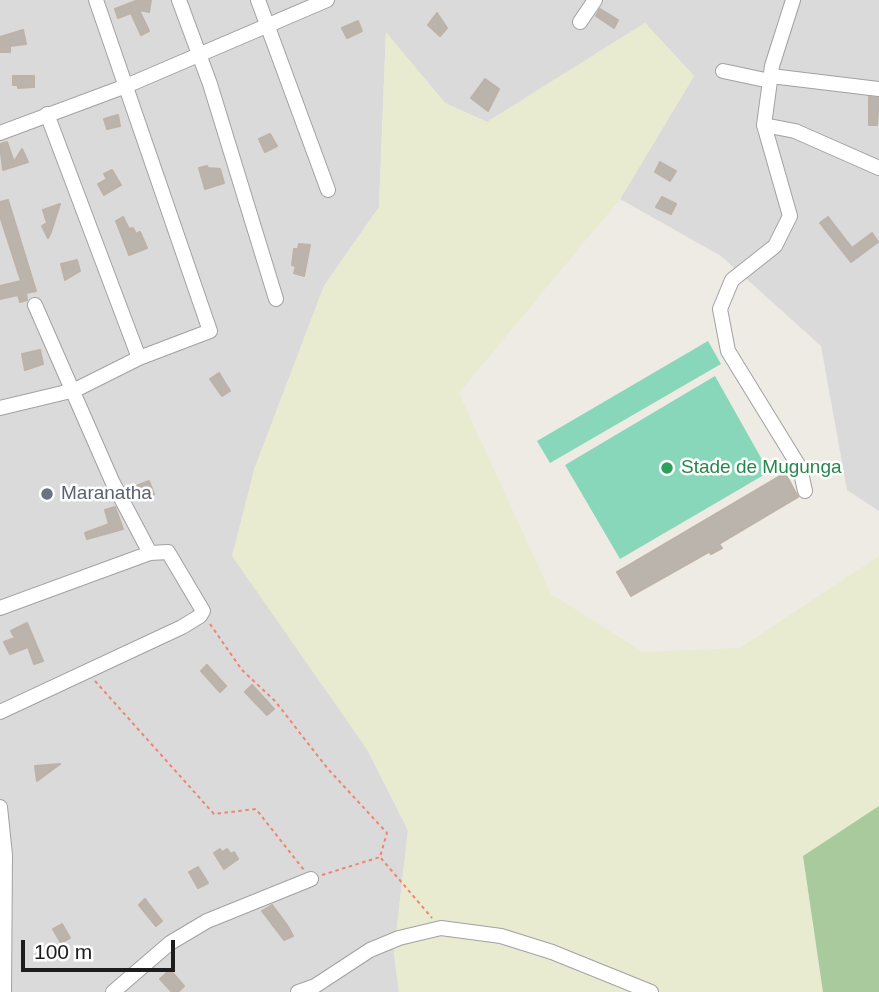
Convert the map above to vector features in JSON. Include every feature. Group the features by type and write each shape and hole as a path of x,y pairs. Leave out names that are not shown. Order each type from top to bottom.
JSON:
{"street":[{"path":"0,408 75,390 139,358 210,331 96,0"},
{"path":"179,0 276,299"},
{"path":"258,0 328,190"},
{"path":"0,133 126,86 327,0"},
{"path":"580,22 594,0"},
{"path":"793,0 770,78 764,125 790,216 775,246 732,280 720,309 728,351 800,468 805,491"},
{"path":"723,71 879,89"},
{"path":"47,114 139,358"},
{"path":"764,125 795,131 879,168"},
{"path":"35,305 75,390 112,481 150,553"},
{"path":"0,608 150,553 168,552 203,611 183,627 0,712"},
{"path":"0,807 5,855 4,992"},
{"path":"113,992 170,943 207,921 311,879"},
{"path":"298,992 315,986 370,950 399,938 441,928 514,940 651,992"}],"path":[{"path":"203,611 242,670 275,701 328,769 387,833 380,857"},
{"path":"87,672 214,814 256,809 311,879 380,857"},
{"path":"380,857 441,928"}],"shaded area":[{"path":"0,0 879,0 879,511 847,490 821,346 721,256 620,199 694,76 645,23 487,122 445,103 386,33 379,207 324,286 254,470 368,751 408,830 394,953 399,992 0,992"}],"green space":[{"path":"645,23 694,76 620,199 459,393 551,594 643,652 740,648 879,556 879,808 803,856 823,992 399,992 394,953 408,830 368,751 232,556 254,470 324,286 379,207 386,32 445,103 487,122"},
{"path":"708,341 721,364 550,463 537,441"},
{"name":"Stade de Mugunga","path":"715,376 769,472 620,559 565,465"},
{"path":"879,806 879,992 823,992 803,856"}],"building":[{"path":"138,0 151,0 149,12 139,10 149,31 141,35 131,13 118,18 115,9"},
{"path":"600,9 618,20 614,28 596,16"},
{"path":"437,13 447,28 440,36 428,25"},
{"path":"358,21 362,31 347,38 342,28"},
{"path":"23,30 26,44 10,46 10,52 0,52 0,37"},
{"path":"13,76 34,76 34,87 18,88 18,85 13,85"},
{"path":"485,79 499,89 488,111 471,98"},
{"path":"869,97 879,98 877,125 869,125"},
{"path":"118,115 120,126 107,129 104,119"},
{"path":"270,134 277,146 265,152 259,139"},
{"path":"7,142 14,162 22,149 28,162 3,170 0,144"},
{"path":"660,162 676,171 670,181 655,172"},
{"path":"207,166 220,169 224,183 205,189 199,168"},
{"path":"112,170 121,185 104,195 98,184 107,179 104,174"},
{"path":"662,197 676,204 671,214 656,207"},
{"path":"8,200 36,291 26,293 27,300 20,302 18,295 0,299 0,286 21,281 0,216 0,202"},
{"path":"60,204 48,238 42,226 47,223 43,210"},
{"path":"123,217 129,229 133,228 136,234 140,232 147,248 129,255 116,221"},
{"path":"828,217 852,248 872,233 878,242 851,262 820,223"},
{"path":"299,244 310,245 304,276 294,273 296,266 292,265 294,249 298,249"},
{"path":"77,260 80,271 65,280 61,264"},
{"path":"40,350 43,364 25,370 22,354"},
{"path":"219,373 230,391 222,396 210,379"},
{"path":"785,473 798,497 719,544 722,548 711,554 709,552 631,596 617,572"},
{"path":"149,481 154,494 145,497 143,493 140,495 136,486"},
{"path":"115,507 123,529 87,539 85,533 109,524 105,510"},
{"path":"27,623 43,661 34,664 28,647 10,654 4,642 15,638 11,631"},
{"path":"207,665 226,686 220,692 201,671"},
{"path":"252,685 274,709 267,715 245,692"},
{"path":"60,764 37,781 35,766"},
{"path":"220,849 222,852 227,849 231,854 234,852 238,859 224,869 214,853"},
{"path":"198,867 208,883 198,888 189,872"},
{"path":"145,899 162,921 156,926 139,905"},
{"path":"272,905 293,936 284,940 262,911"},
{"path":"62,924 70,938 61,943 53,929"},
{"path":"170,970 184,986 178,992 172,992 160,979"}],"place":[{"name":"Stade de Mugunga","path":"667,468"},
{"name":"Maranatha","path":"47,494"}]}
